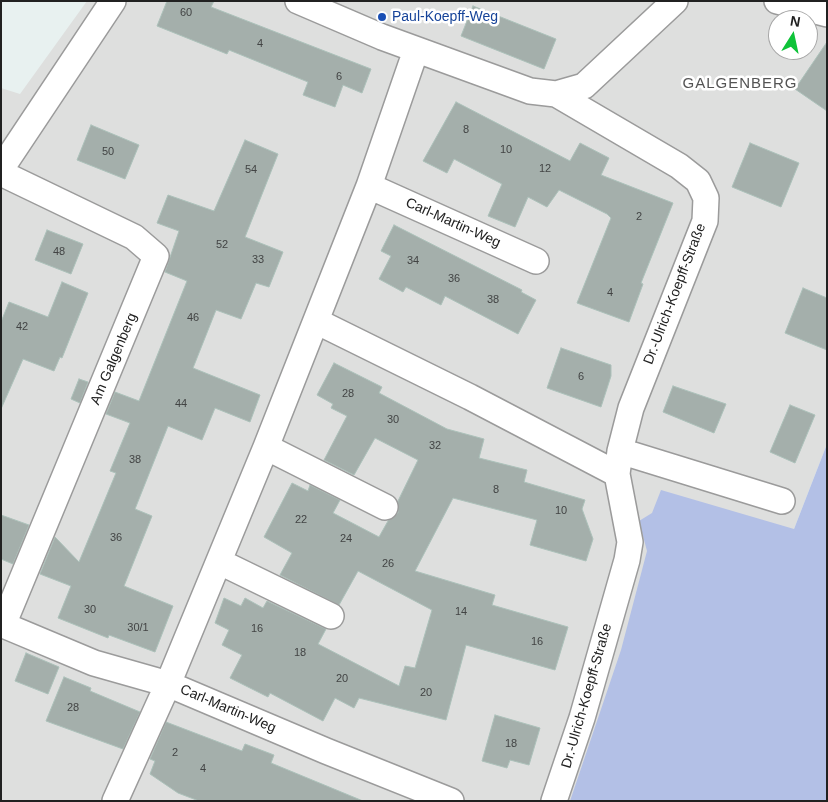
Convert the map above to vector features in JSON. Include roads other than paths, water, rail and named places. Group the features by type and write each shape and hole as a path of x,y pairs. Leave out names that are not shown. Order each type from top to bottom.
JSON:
{"street":[{"path":"1,169 113,1"},
{"path":"298,1 416,50 530,91 556,94 584,86 675,1"},
{"path":"777,1 827,14"},
{"name":"Carl-Martin-Weg","path":"416,50 370,186 220,562 168,684 326,751 451,801"},
{"name":"Dr.-Ulrich-Koepff-Straße","path":"554,801 582,718 627,560 630,542 618,462 631,408 705,221 706,198 698,181 679,166 556,94"},
{"name":"Am Galgenberg","path":"1,173 134,237 156,256 2,625 94,663 168,684"},
{"name":"Carl-Martin-Weg","path":"370,186 536,261"},
{"path":"316,320 470,397 618,462 782,501"},
{"path":"266,447 385,507"},
{"path":"220,562 331,616"},
{"path":"115,801 168,684"}],"place":[{"name":"Paul-Koepff-Weg","path":"382,17"}],"district":[{"name":"GALGENBERG","path":"740,84"}]}
